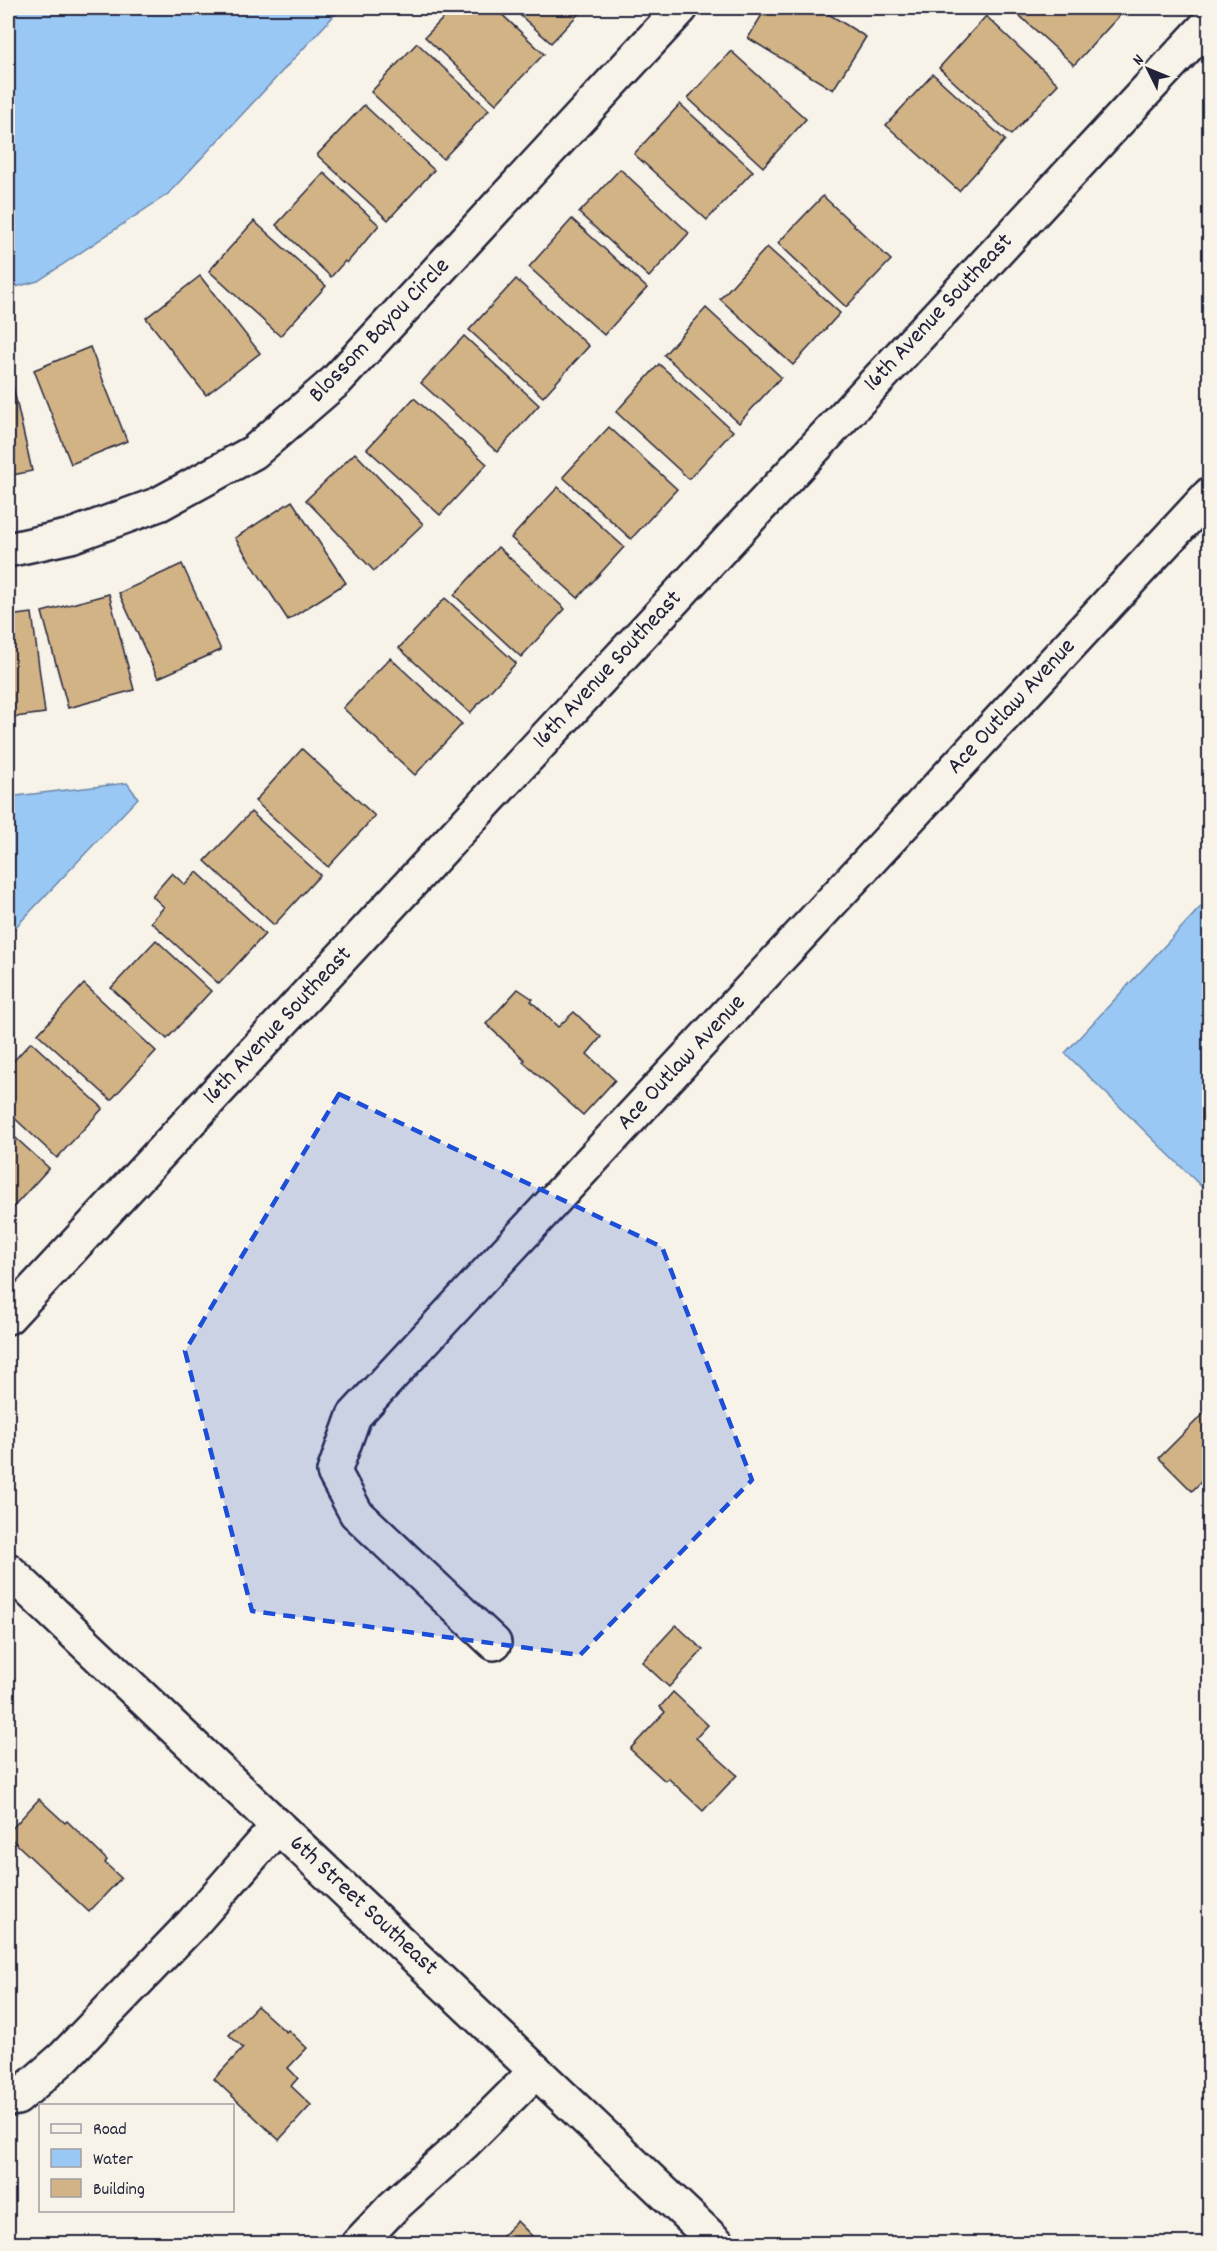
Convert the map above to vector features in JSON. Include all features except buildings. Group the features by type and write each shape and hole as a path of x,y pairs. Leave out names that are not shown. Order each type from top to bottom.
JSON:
{"street":[{"name":"Blossom Bayou Circle","path":"8,550 71,536 159,504 254,452 336,381 681,8"},
{"name":"16th Avenue Southeast","path":"8,1317 1209,22"},
{"name":"Ace Outlaw Avenue","path":"494,1643 356,1513 334,1472 354,1416 1209,494"},
{"name":"6th Street Southeast","path":"8,1570 718,2244"},
{"path":"11,2102 80,2041 192,1924 278,1826"},
{"path":"358,2244 393,2207 464,2144 536,2071"}],"highlighted area":[{"path":"339,1094 662,1247 752,1480 580,1655 252,1611 185,1351"}],"water":[{"path":"8,8 341,8 168,194 38,281 8,289"},
{"path":"127,783 138,798 8,935 8,797"},
{"path":"1209,898 1209,1194 1065,1053"}]}
